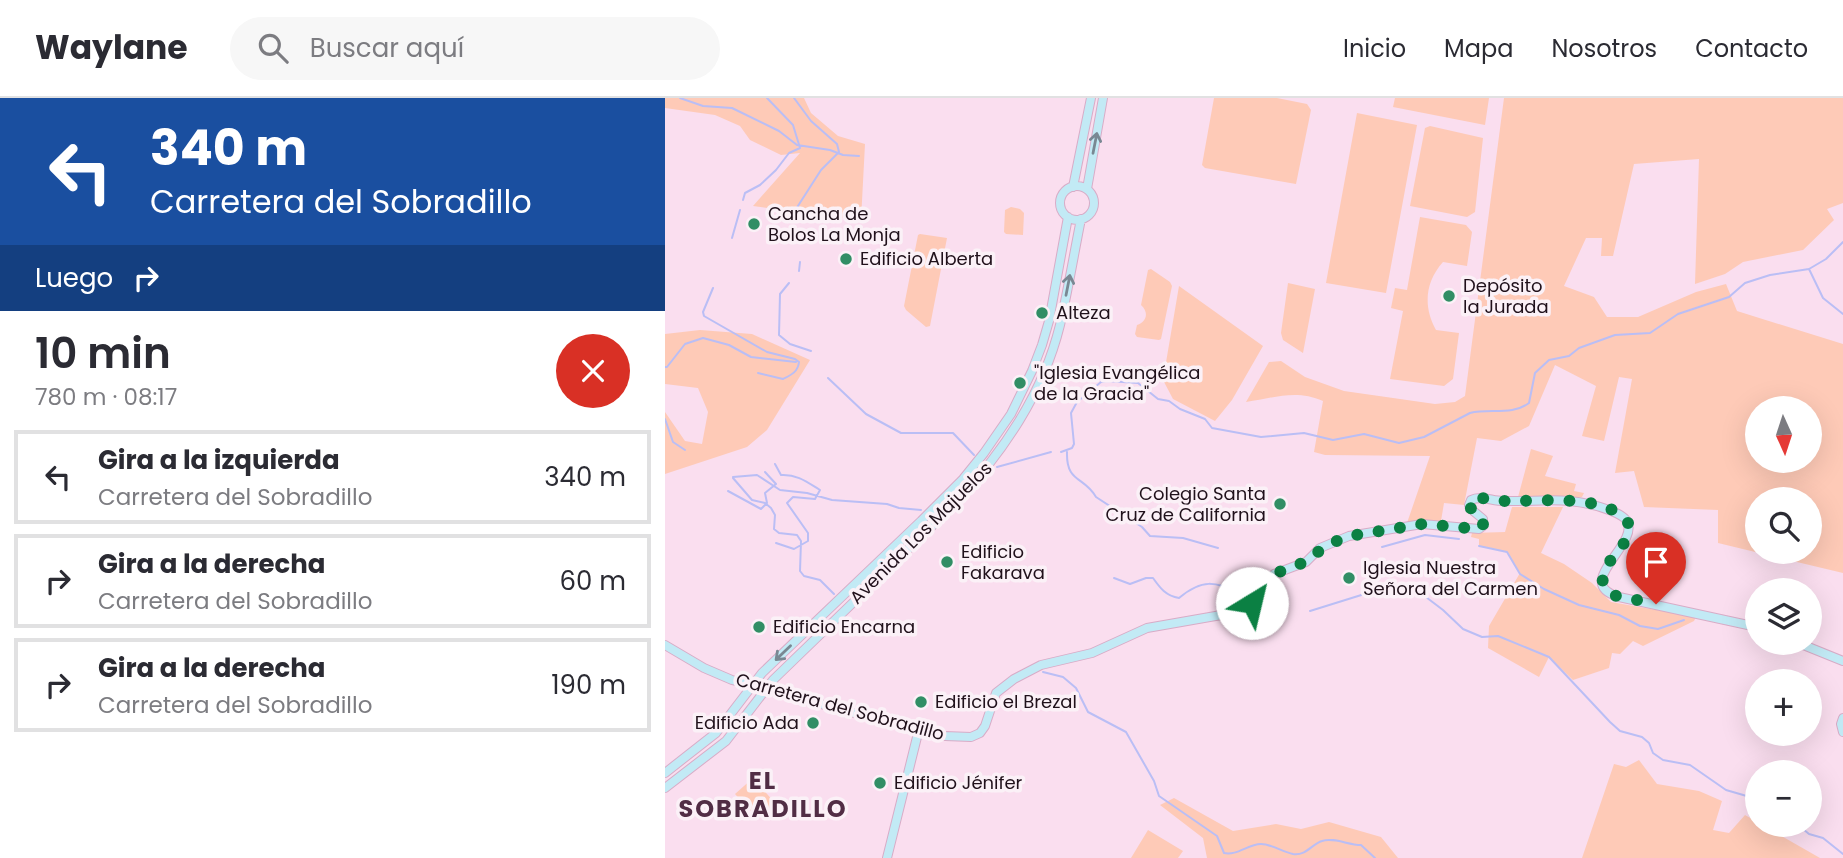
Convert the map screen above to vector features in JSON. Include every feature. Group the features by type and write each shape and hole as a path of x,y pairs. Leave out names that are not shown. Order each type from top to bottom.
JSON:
{"street":[{"path":"1073,187 1091,98"},
{"path":"1087,189 1073,187 1064,192 1061,207 1068,217 1081,219 1091,213 1094,206 1093,198 1087,189 1103,98"},
{"name":"Avenida Los Majuelos","path":"665,773 716,733 751,685 963,479 1011,414 1032,371 1049,321 1068,217"},
{"name":"Avenida Los Majuelos","path":"665,788 726,741 765,689 929,530 983,474 1007,443 1042,377 1060,325 1081,219"},
{"path":"1272,599 1266,594 1257,596 1253,607 1256,612 1263,614 1270,611 1273,604 1272,576 1305,562 1327,545 1360,533 1422,524 1479,529 1483,526 1483,519 1469,505 1471,500 1477,498 1503,501 1580,501 1619,514 1628,523 1626,541 1603,572 1603,584 1612,595 1745,623"},
{"path":"921,521 929,530"},
{"name":"Carretera del Sobradillo","path":"1229,613 1257,596 1272,576"},
{"name":"Carretera del Sobradillo","path":"665,645 713,673 751,685 945,736 971,737 977,735 985,726 996,693 1041,665 1092,653 1147,628 1229,613 1256,612"},
{"path":"1822,653 1843,661"},
{"path":"1843,718 1843,732"},
{"path":"887,858 919,729"}],"shaded area":[{"path":"665,98 804,98 811,113 838,136 865,144 861,220 753,206 800,153 781,155 750,140 740,126 715,115 665,108"},
{"path":"1214,98 1277,98 1307,104 1311,110 1296,184 1205,168 1202,165"},
{"path":"1395,98 1489,98 1485,125 1393,107"},
{"path":"1504,98 1843,98 1843,203 1827,209 1834,220 1803,250 1743,262 1725,274 1695,284 1699,159 1634,164 1613,256 1601,256 1602,238 1586,238 1564,286 1594,297 1607,317 1638,317 1696,292 1726,284 1737,311 1843,344 1843,573 1806,564 1822,564 1822,487 1745,487 1745,549 1718,543 1718,510 1644,507 1634,471 1615,473 1632,379 1619,377 1604,441 1582,436 1596,386 1555,365 1529,426 1501,441 1477,438 1464,505 1444,503 1441,521 1407,523 1430,456 1325,455 1314,452 1323,401 1294,395 1246,402 1269,362 1281,361 1305,377 1344,391 1435,404 1455,402 1465,396"},
{"path":"1357,113 1417,125 1386,293 1326,283"},
{"path":"1430,126 1483,138 1475,212 1467,217 1410,206 1425,128"},
{"path":"1011,207 1024,213 1023,235 1004,232 1005,210"},
{"path":"1420,217 1466,225 1472,232 1467,266 1443,262 1429,286 1429,312 1436,330 1459,333 1453,379 1444,386 1390,379 1403,311 1391,308 1395,288 1407,290"},
{"path":"920,234 947,238 930,326 926,327 904,306"},
{"path":"1151,269 1172,286 1159,340 1137,337 1135,334 1137,325 1146,317 1141,305 1148,270"},
{"path":"1288,283 1315,289 1303,353 1283,340 1281,333"},
{"path":"1179,286 1263,346 1232,400 1215,421 1173,399 1163,380"},
{"path":"700,330 752,334 810,360 767,430 747,447 665,474 665,412 685,441 702,444 708,412 698,388 665,384 665,334"},
{"path":"1531,449 1553,456 1545,476 1576,484 1574,491 1584,493 1582,497 1518,497"},
{"path":"1512,507 1563,507 1541,553 1564,564 1592,583 1611,602 1696,617 1694,621 1643,646 1633,641 1620,654 1612,653 1609,668 1573,680 1549,657 1539,677 1488,648 1489,626 1520,573 1507,552 1479,546 1479,539 1471,537 1472,533 1505,532"},
{"path":"1639,760 1657,784 1699,791 1722,801 1713,830 1729,833 1745,815 1745,837 1783,837 1820,858 1582,858 1614,764 1626,767"},
{"path":"753,778 775,803 758,819 735,794"},
{"path":"1174,798 1233,831 1276,824 1301,829 1329,822 1381,837 1398,858 1207,858 1203,838 1160,805"},
{"path":"1148,830 1183,851 1178,858 1131,858"}],"waterway":[{"path":"680,98 703,106 732,108 779,131 797,145 859,156"},
{"path":"743,200 745,193 760,185 789,153 800,148 793,125 767,98"},
{"path":"794,98 811,121 837,144 839,152 821,170 796,209"},
{"path":"732,238 740,210"},
{"path":"1061,452 1072,448 1074,444 1071,413 1077,402 1101,382 1107,381 1138,383 1158,399 1169,401 1180,409 1205,419 1212,428 1261,437 1304,433 1333,440 1364,434 1399,443 1424,437 1470,413 1508,411 1529,403 1535,373 1549,360 1569,356 1579,348 1615,335 1650,333 1678,314 1729,297 1745,283 1770,275 1809,269 1826,259 1843,242"},
{"path":"799,271 800,262"},
{"path":"1809,269 1823,298 1843,314"},
{"path":"789,283 780,294 779,335 790,344 811,351"},
{"path":"713,288 703,312 704,316 767,352 799,362 796,371 783,379 758,373"},
{"path":"665,367 685,344 703,338 729,345 751,357 796,362"},
{"path":"828,378 866,414 901,433 953,433 974,455"},
{"path":"665,419 673,442 685,450"},
{"path":"997,467 1051,452"},
{"path":"1067,452 1067,462 1073,474 1096,497 1142,527 1150,536 1183,538 1218,548"},
{"path":"775,464 781,475 797,477 820,490 815,499 793,497 787,503 808,533 808,541 794,549 776,543"},
{"path":"728,491 761,509 767,503 765,493 776,484 765,472"},
{"path":"733,477 757,475 780,490 807,493 832,500 887,504 921,510"},
{"path":"733,478 752,500 765,503 771,508 775,515 774,529 779,533 797,535 801,541 800,571 804,576 820,580 834,594"},
{"path":"1382,547 1425,535 1459,539"},
{"path":"1479,546 1507,552 1520,574 1544,589 1579,605 1619,615 1640,626 1658,629 1684,620"},
{"path":"1114,578 1130,584 1153,578 1167,593 1179,598 1195,587 1209,584 1241,593"},
{"path":"1310,611 1387,587 1418,591 1463,629 1482,637 1498,636 1549,657 1620,731 1642,737 1649,743 1653,753 1663,760 1690,765 1726,790 1745,796"},
{"path":"1043,672 1063,677 1076,688 1088,712 1126,732 1154,781 1159,796 1217,836 1224,853 1233,853 1261,844 1298,854 1318,843 1331,840 1361,845 1375,858"},
{"path":"1820,837 1843,854"}],"place":[{"name":"Cancha de Bolos La Monja","path":"754,224"},
{"name":"Edificio Alberta","path":"846,259"},
{"name":"Depósito la Jurada","path":"1449,296"},
{"name":"Alteza","path":"1042,313"},
{"name":"\"Iglesia Evangélica de la Gracia\"","path":"1020,383"},
{"name":"Colegio Santa Cruz de California","path":"1280,504"},
{"name":"Edificio Fakarava","path":"947,562"},
{"name":"Iglesia Nuestra Señora del Carmen","path":"1349,578"},
{"name":"Edificio Encarna","path":"759,627"},
{"name":"Edificio el Brezal","path":"921,702"},
{"name":"Edificio Ada","path":"813,723"},
{"name":"Edificio Jénifer","path":"880,783"}],"district":[{"name":"EL SOBRADILLO","path":"763,795"}],"route":[{"path":"1252,603 1274,574 1305,562 1320,548 1349,536 1422,524 1482,528 1482,517 1469,505 1471,500 1477,498 1503,501 1580,501 1619,514 1628,523 1629,529 1626,541 1604,569 1602,575 1605,589 1612,595 1656,604"}]}
